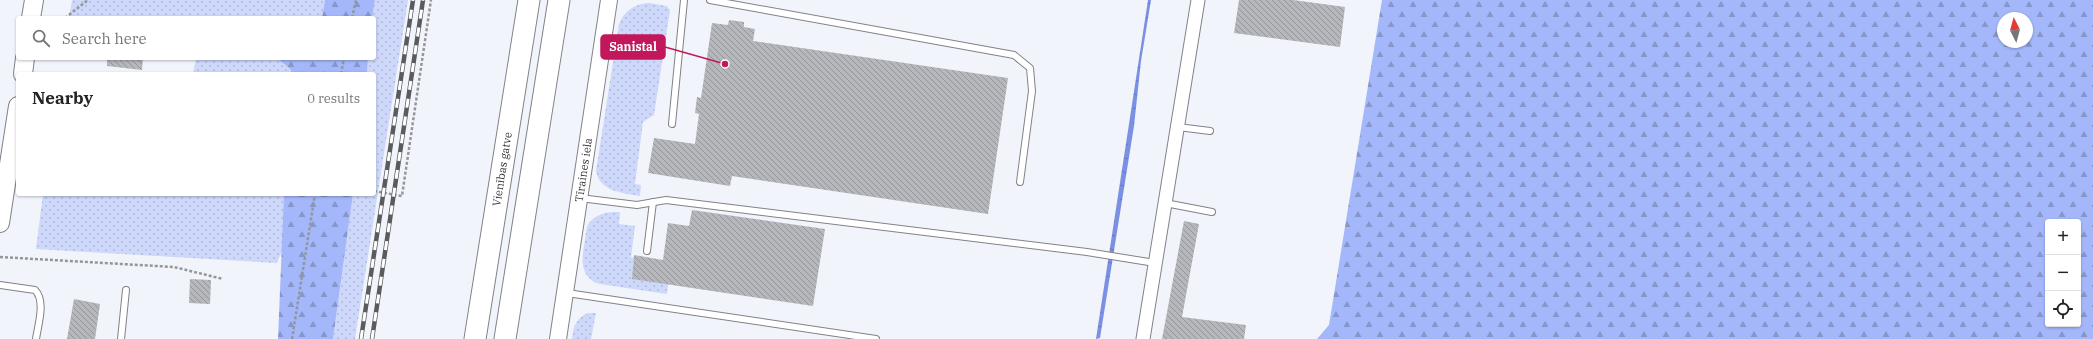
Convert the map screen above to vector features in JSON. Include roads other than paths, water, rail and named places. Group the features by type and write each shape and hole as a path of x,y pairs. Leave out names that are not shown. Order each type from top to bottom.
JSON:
{"highway":[{"name":"Vienības gatve","path":"475,339 529,0"},
{"path":"505,339 558,0"}],"main road":[{"path":"31,16 34,0"},
{"path":"23,72 25,60"},
{"path":"0,222 16,119"}],"street":[{"name":"Tīraines iela","path":"558,339 609,0"},
{"path":"1143,339 1198,0"}],"lane":[{"path":"672,124 684,0"},
{"path":"710,0 745,5 1014,55 1030,68 1032,91 1020,182"},
{"path":"1178,127 1210,131"},
{"path":"579,198 636,205 666,200 1156,262"},
{"path":"647,251 653,202"},
{"path":"1165,203 1212,212"},
{"path":"0,286 35,290 40,294 41,301 36,339"},
{"path":"121,339 126,290"},
{"path":"565,292 876,339"}],"water":[{"path":"1148,0 1151,0 1141,61 1134,126 1100,338 1096,339"}],"railway":[{"path":"361,339 413,0"},
{"path":"372,339 423,0"}],"place":[{"name":"Sanistal","path":"725,64"}]}
